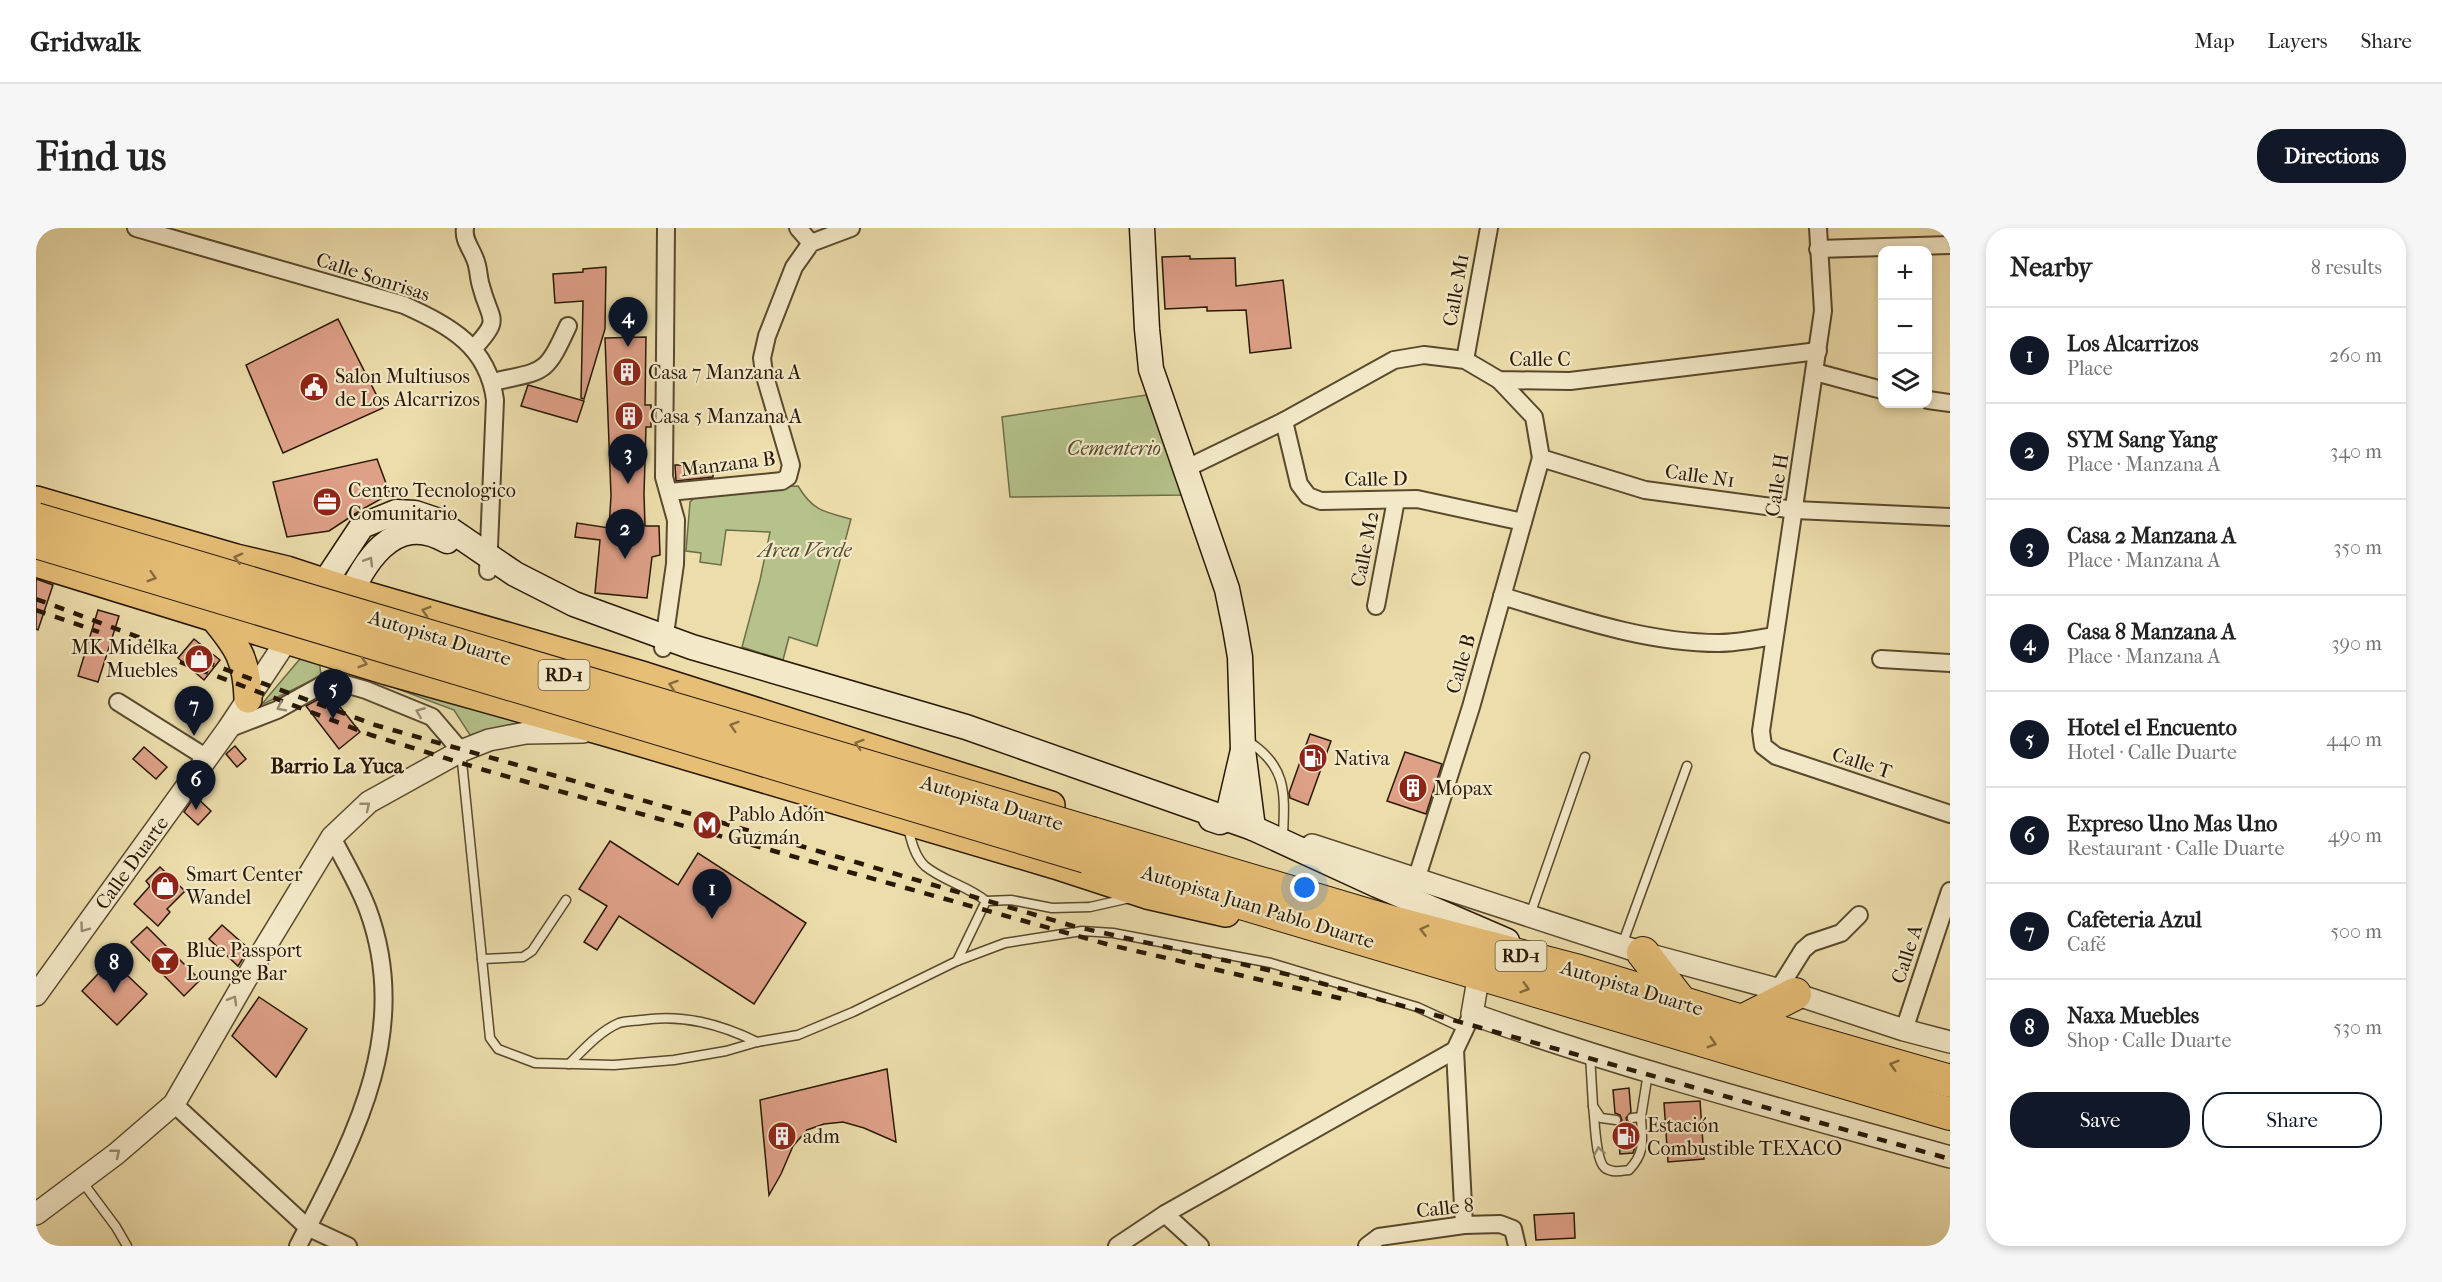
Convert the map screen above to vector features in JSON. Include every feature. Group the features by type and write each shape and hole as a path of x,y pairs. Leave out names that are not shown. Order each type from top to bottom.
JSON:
{"highway":[{"name":"Autopista Duarte","path":"36,519 1089,845"},
{"name":"Autopista Duarte","path":"36,542 1089,845 1579,971 1950,1081"},
{"name":"Autopista Juan Pablo Duarte","path":"1089,845 1429,958"},
{"path":"1632,949 1681,1002"},
{"name":"Autopista Duarte","path":"1429,958 1950,1114"},
{"path":"1742,1021 1786,992"}],"main road":[{"path":"1142,228 1151,369 1229,599 1240,657 1243,744 1253,828"},
{"path":"36,500 236,558 287,570 318,591 351,591 645,676 1167,842 1392,922"},
{"path":"287,640 362,526 396,512 415,513 436,520 489,563 512,586 567,614 1180,810 1220,822 1227,819"},
{"path":"65,572 99,568 105,565 111,554 113,539 111,534 88,516"},
{"path":"327,653 351,591 375,551 389,540 408,532 427,532 489,563"},
{"path":"36,563 327,653 605,732 1147,895 1429,958"},
{"path":"318,591 327,653"},
{"path":"214,618 237,646 242,656 248,678 248,699"},
{"path":"457,690 442,676 457,631 472,626"},
{"path":"664,644 966,727 1253,828 1377,885 1579,971"},
{"path":"1192,807 1213,801 1222,792 1243,744"},
{"path":"1227,819 1243,744"}],"street":[{"name":"Calle Sonrisas","path":"136,228 404,305 438,320 461,336 473,349 493,382 495,400 489,563"},
{"path":"465,228 465,240 476,260 480,285 493,323 490,332 473,349"},
{"path":"664,644 675,564 676,531 676,520 664,477 666,228"},
{"path":"798,228 811,243 851,228"},
{"name":"Calle M1","path":"1465,360 1489,228"},
{"name":"Calle H","path":"1763,746 1761,731 1774,636 1795,510 1823,311 1818,228"},
{"name":"Manzana B","path":"669,492 782,481 788,477 791,465 764,373 762,358 767,336 794,267 811,243"},
{"path":"1818,249 1950,245"},
{"path":"493,382 538,372 554,356 568,326"},
{"name":"Calle C","path":"1185,469 1284,421 1394,360 1424,355 1465,360 1499,380 1569,381 1818,351"},
{"path":"1815,372 1878,389"},
{"path":"1499,380 1534,417 1541,458"},
{"path":"1932,401 1950,403"},
{"name":"Calle D","path":"1284,421 1299,484 1308,496 1322,501 1417,499 1523,522"},
{"name":"Calle N1","path":"1541,458 1645,490 1795,510 1950,517"},
{"name":"Calle B","path":"1416,880 1471,707 1541,458"},
{"name":"Calle M2","path":"1376,606 1396,500"},
{"path":"1502,596 1596,624 1665,639 1720,643 1774,636"},
{"name":"Calle Duarte","path":"36,995 228,729 287,640"},
{"path":"327,653 331,680"},
{"path":"1881,659 1950,663"},
{"path":"228,729 277,710 331,680 366,690 432,717 461,752"},
{"path":"118,702 207,758"},
{"path":"36,1214 116,1154 174,1104 332,837 369,802 461,752 489,740 526,733 605,732"},
{"name":"Calle T","path":"1763,746 1776,756 1950,814"},
{"path":"1253,828 1283,835 1632,949 1786,992 1904,1030 1950,1042"},
{"path":"298,1246 354,1136 381,1046 384,990 378,944 368,909 332,837"},
{"name":"Calle A","path":"1904,1030 1950,891"},
{"path":"1786,992 1803,950 1811,943 1841,933 1859,915"},
{"path":"1464,1225 1455,1050 1468,1021 1479,974"},
{"path":"1468,1021 1950,1157"},
{"path":"1118,1246 1165,1214 1455,1050"},
{"path":"174,1104 307,1227 348,1246"},
{"path":"1165,1214 1200,1246"},
{"name":"Calle 8","path":"1367,1246 1379,1237 1464,1225 1500,1224 1513,1229 1517,1246"}],"lane":[{"path":"1243,744 1268,755 1279,772 1284,811 1283,835"},
{"path":"461,752 490,1038 498,1049 536,1063 614,1065 674,1060 798,1035 853,1012 957,961 1005,942 1082,931 1113,933 1271,963 1468,1021"},
{"path":"1530,915 1585,757"},
{"path":"1632,949 1687,766"},
{"path":"906,821 912,844 924,865 976,893 986,901 1011,900 1052,908 1090,907 1147,895"},
{"path":"482,959 523,957 532,951 567,900"},
{"path":"957,961 986,901"},
{"path":"569,1064 590,1043 619,1023 655,1018 692,1019 730,1029 756,1042"},
{"path":"1590,1054 1599,1160 1605,1167 1616,1172 1629,1170 1639,1159 1642,1146 1636,1118 1648,1072"},
{"path":"1593,1106 1601,1118 1616,1120"},
{"path":"81,1180 116,1227 127,1246"}],"green space":[{"name":"Cementerio","path":"1146,395 1184,495 1010,497 1002,417"},
{"name":"Area Verde","path":"798,486 814,506 851,519 817,646 789,637 783,660 742,647 770,532 726,530 721,565 700,562 701,553 686,551 690,502 697,496 709,492"},
{"path":"305,653 319,658 321,676 261,705"},
{"path":"366,677 528,720 470,735 454,710"}],"building":[{"path":"1190,256 1190,259 1235,258 1236,286 1283,280 1291,348 1250,353 1246,310 1207,311 1207,307 1165,309 1162,257"},
{"path":"606,267 605,329 584,399 581,398 583,301 555,303 553,274 583,272 583,269"},
{"name":"Salon Multiusos de Los Alcarrizos","path":"338,319 383,408 283,453 246,365"},
{"path":"646,337 645,405 651,405 651,427 646,427 645,526 659,526 660,555 652,557 647,598 595,593 600,540 575,537 577,523 609,528 611,496 605,338"},
{"path":"528,385 584,401 577,422 521,406"},
{"name":"Centro Tecnologico Comunitario","path":"377,459 390,494 329,531 287,537 273,482"},
{"path":"675,465 713,465 713,477 676,481"},
{"path":"36,579 53,585 38,630 36,629"},
{"path":"98,610 119,616 98,682 78,676"},
{"name":"MK Midelka Muebles","path":"194,639 220,660 204,680 178,658"},
{"path":"329,693 360,732 339,749 306,706"},
{"name":"Nativa","path":"1310,734 1331,741 1308,805 1290,798 1289,793"},
{"path":"235,746 246,759 237,767 226,754"},
{"path":"144,747 167,767 156,779 133,759"},
{"name":"Mopax","path":"1405,752 1442,764 1426,814 1387,801"},
{"path":"195,796 211,811 198,825 184,812"},
{"path":"610,841 678,885 698,853 806,923 754,1004 619,916 597,950 584,942 607,906 579,889"},
{"path":"160,867 185,891 167,909 170,912 158,926 134,904 150,886 146,881"},
{"path":"222,925 249,949 238,966 209,939"},
{"name":"Blue Passport Lounge Bar","path":"147,927 200,980 184,996 131,942"},
{"path":"111,960 147,994 117,1025 82,991"},
{"path":"259,997 307,1029 276,1077 232,1036"},
{"name":"adm","path":"887,1069 896,1142 864,1128 843,1122 824,1124 807,1130 793,1146 769,1195 760,1100"},
{"name":"Estación Combustible TEXACO","path":"1629,1088 1631,1112 1626,1118 1627,1122 1633,1124 1635,1147 1633,1153 1620,1154 1617,1126 1622,1120 1620,1115 1615,1113 1613,1090"},
{"path":"1700,1101 1704,1159 1668,1162 1664,1103"},
{"path":"1574,1213 1575,1238 1536,1240 1534,1215"}],"railway":[{"path":"36,599 375,725 709,819 1073,926 1299,977 1950,1159"},
{"path":"36,610 99,632"},
{"path":"180,662 371,735 484,770 1110,945 1343,999"}],"place":[{"name":"Casa 8 Manzana A","path":"628,347"},
{"name":"Casa 7 Manzana A","path":"627,372"},
{"name":"Salon Multiusos de Los Alcarrizos","path":"314,387"},
{"name":"Casa 5 Manzana A","path":"629,416"},
{"name":"Casa 2 Manzana A","path":"628,484"},
{"name":"Centro Tecnologico Comunitario","path":"327,502"},
{"name":"SYM Sang Yang","path":"625,559"},
{"name":"MK Midelka Muebles","path":"199,659"},
{"name":"Hotel el Encuento","path":"333,719"},
{"name":"Cafeteria Azul","path":"194,736"},
{"name":"Nativa","path":"1313,758"},
{"name":"Mopax","path":"1413,788"},
{"name":"Expreso Uno Mas Uno","path":"196,810"},
{"name":"Pablo Adón Guzmán","path":"707,825"},
{"name":"Smart Center Wandel","path":"165,886"},
{"name":"Los Alcarrizos","path":"712,919"},
{"name":"Blue Passport Lounge Bar","path":"165,961"},
{"name":"Naxa Muebles","path":"114,993"},
{"name":"adm","path":"782,1136"},
{"name":"Estación Combustible TEXACO","path":"1626,1136"}],"district":[{"name":"Barrio La Yuca","path":"337,766"}]}
